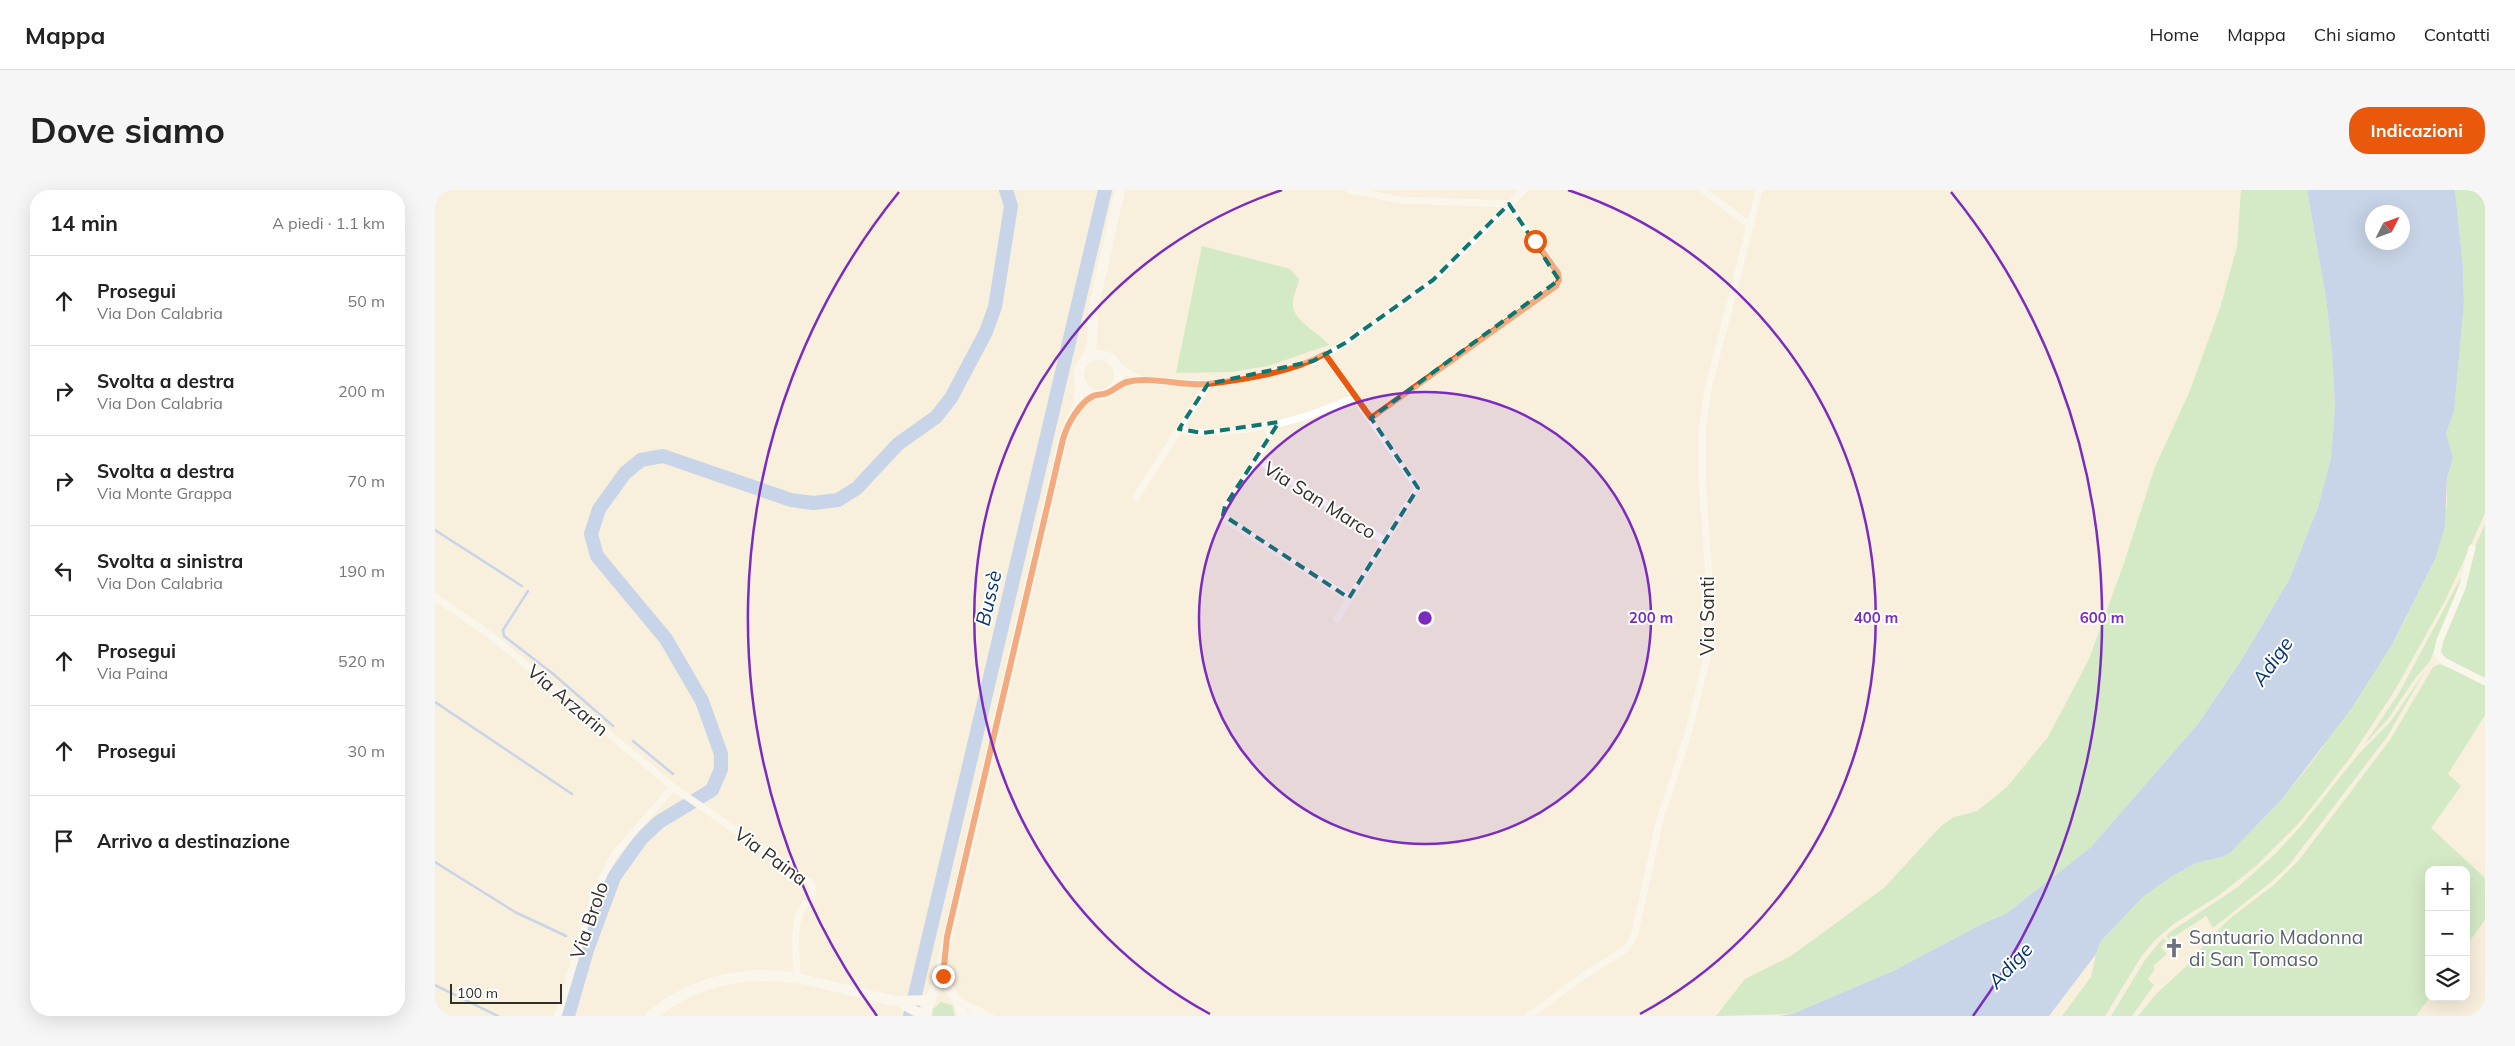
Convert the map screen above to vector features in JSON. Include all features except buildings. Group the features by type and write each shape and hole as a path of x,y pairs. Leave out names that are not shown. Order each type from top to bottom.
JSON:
{"main road":[{"path":"651,1016 688,992 721,980 749,975 797,978 895,1001 923,1015 947,937 1063,439 1080,396 1079,370 1092,345 1093,311 1120,190"},
{"path":"1071,421 1087,400 1113,389 1119,378 1117,366 1106,356 1099,345 1093,324"},
{"path":"1086,358 1096,354 1106,356"},
{"path":"1080,383 1095,395"},
{"path":"947,937 943,976 962,1011 962,1016"},
{"path":"895,1001 929,1000 943,996 955,999"}],"street":[{"path":"1349,190 1401,200 1509,204"},
{"path":"1113,389 1127,382 1142,380 1208,384 1258,376 1313,361 1345,343 1433,280 1524,190"},
{"path":"1703,190 1751,226"},
{"name":"Via Santi","path":"1529,1016 1583,976 1623,951 1629,945 1635,933 1659,823 1687,737 1709,657 1711,609 1702,478 1702,431 1708,390 1759,190"},
{"path":"1371,418 1556,286 1559,280 1558,273 1509,204"},
{"path":"1325,354 1418,488 1337,619"},
{"path":"1117,366 1127,374 1142,380"},
{"path":"1136,497 1208,384"},
{"path":"1179,429 1203,433 1242,430 1311,415 1356,397"},
{"path":"1269,424 1268,439 1225,506 1223,515 1226,520 1349,598"},
{"name":"Via San Marco","path":"1255,458 1385,541"},
{"path":"2472,548 2462,588 2440,640 2437,654 2444,661 2485,682"},
{"name":"Via Arzarin","path":"435,598 489,634 673,787 698,805"},
{"name":"Via Brolo","path":"558,1016 595,892 614,855 673,787"},
{"name":"Via Paina","path":"698,805 800,874 814,888 812,899 799,914 797,978"},
{"path":"955,999 989,1016"},
{"path":"967,1016 981,1012"}],"highlighted area":[{"path":"1509,204 1559,280 1371,418 1418,488 1349,598 1223,515 1225,506 1279,422 1203,433 1179,429 1208,384 1313,361 1345,343 1433,280"}],"green space":[{"path":"2241,190 2307,190 2326,298 2335,407 2331,458 2318,507 2289,580 2242,659 2198,724 2091,847 2007,913 1982,924 1893,971 1792,1014 1716,1016 1745,979 1791,956 1884,888 1940,827 1952,818 1977,811 2007,787 2048,737 2089,659 2124,563 2155,467 2189,393 2220,308 2237,247"},
{"path":"2455,190 2485,190 2485,513 2446,599 2395,690 2352,755 2298,824 2256,866 2218,896 2175,923 2155,940 2141,957 2105,1016 2062,1016 2091,977 2101,941 2143,897 2171,877 2196,863 2222,857 2230,853 2283,798 2315,758 2393,643 2407,616 2447,505 2447,478 2453,458 2446,433 2454,412 2464,304 2463,266"},
{"path":"1202,246 1290,269 1299,279 1293,301 1293,308 1296,314 1306,326 1329,345 1268,366 1232,372 1176,373"},
{"path":"2485,524 2485,680 2446,660 2439,649 2473,551"},
{"path":"2466,568 2430,661 2413,681 2388,719 2364,745 2399,693"},
{"path":"2440,664 2485,684 2485,715 2448,774 2461,786 2431,828 2485,878 2485,920 2470,941 2470,866 2425,866 2425,1001 2427,1001 2416,1016 2138,1016 2156,994 2190,963 2208,939 2233,916 2274,885 2299,860 2390,740 2433,667"},
{"path":"2425,671 2387,737 2289,865 2271,882 2213,928 2206,916 2169,940 2166,936 2170,932 2238,887 2277,852 2301,826 2357,756 2391,721"},
{"path":"2163,938 2167,942 2161,947 2167,954 2153,966 2155,969 2148,979 2154,985 2132,1016 2111,1016 2145,960"},
{"path":"941,1002 952,1005 955,1016 932,1016 933,1009"}],"water":[{"name":"Adige","path":"2307,190 2455,190 2463,266 2464,304 2454,412 2446,433 2453,458 2447,478 2445,526 2435,559 2393,643 2351,709 2283,798 2230,853 2222,857 2196,863 2171,877 2143,897 2101,941 2096,954 2049,1016 1779,1016 1792,1014 1893,971 1982,924 2007,913 2091,847 2198,724 2242,659 2289,580 2318,507 2331,458 2335,407 2326,298"}],"waterway":[{"path":"568,1016 587,950 614,877 641,839 659,822 712,790 721,769 721,754 702,701 666,639 597,556 591,534 599,509 625,473 641,460 663,456 791,500 813,503 838,500 857,488 898,444 936,417 951,398 986,332 995,307 1011,206 1006,190"},
{"name":"Bussè","path":"910,1016 1105,190"},
{"path":"435,530 522,586"},
{"path":"528,591 503,630 504,636 552,673 613,726"},
{"path":"435,702 572,794"},
{"path":"633,741 673,774"},
{"path":"435,862 515,912 566,936"},
{"path":"435,985 498,1016"}],"place":[{"name":"Santuario Madonna di San Tomaso","path":"2174,948"}],"route":[{"path":"943,976 947,937 1063,439 1067,427 1087,400 1092,396 1108,393 1122,384 1132,381 1208,384 1258,376 1313,361 1325,354 1371,418 1556,286 1559,280 1558,273 1535,241"}]}
